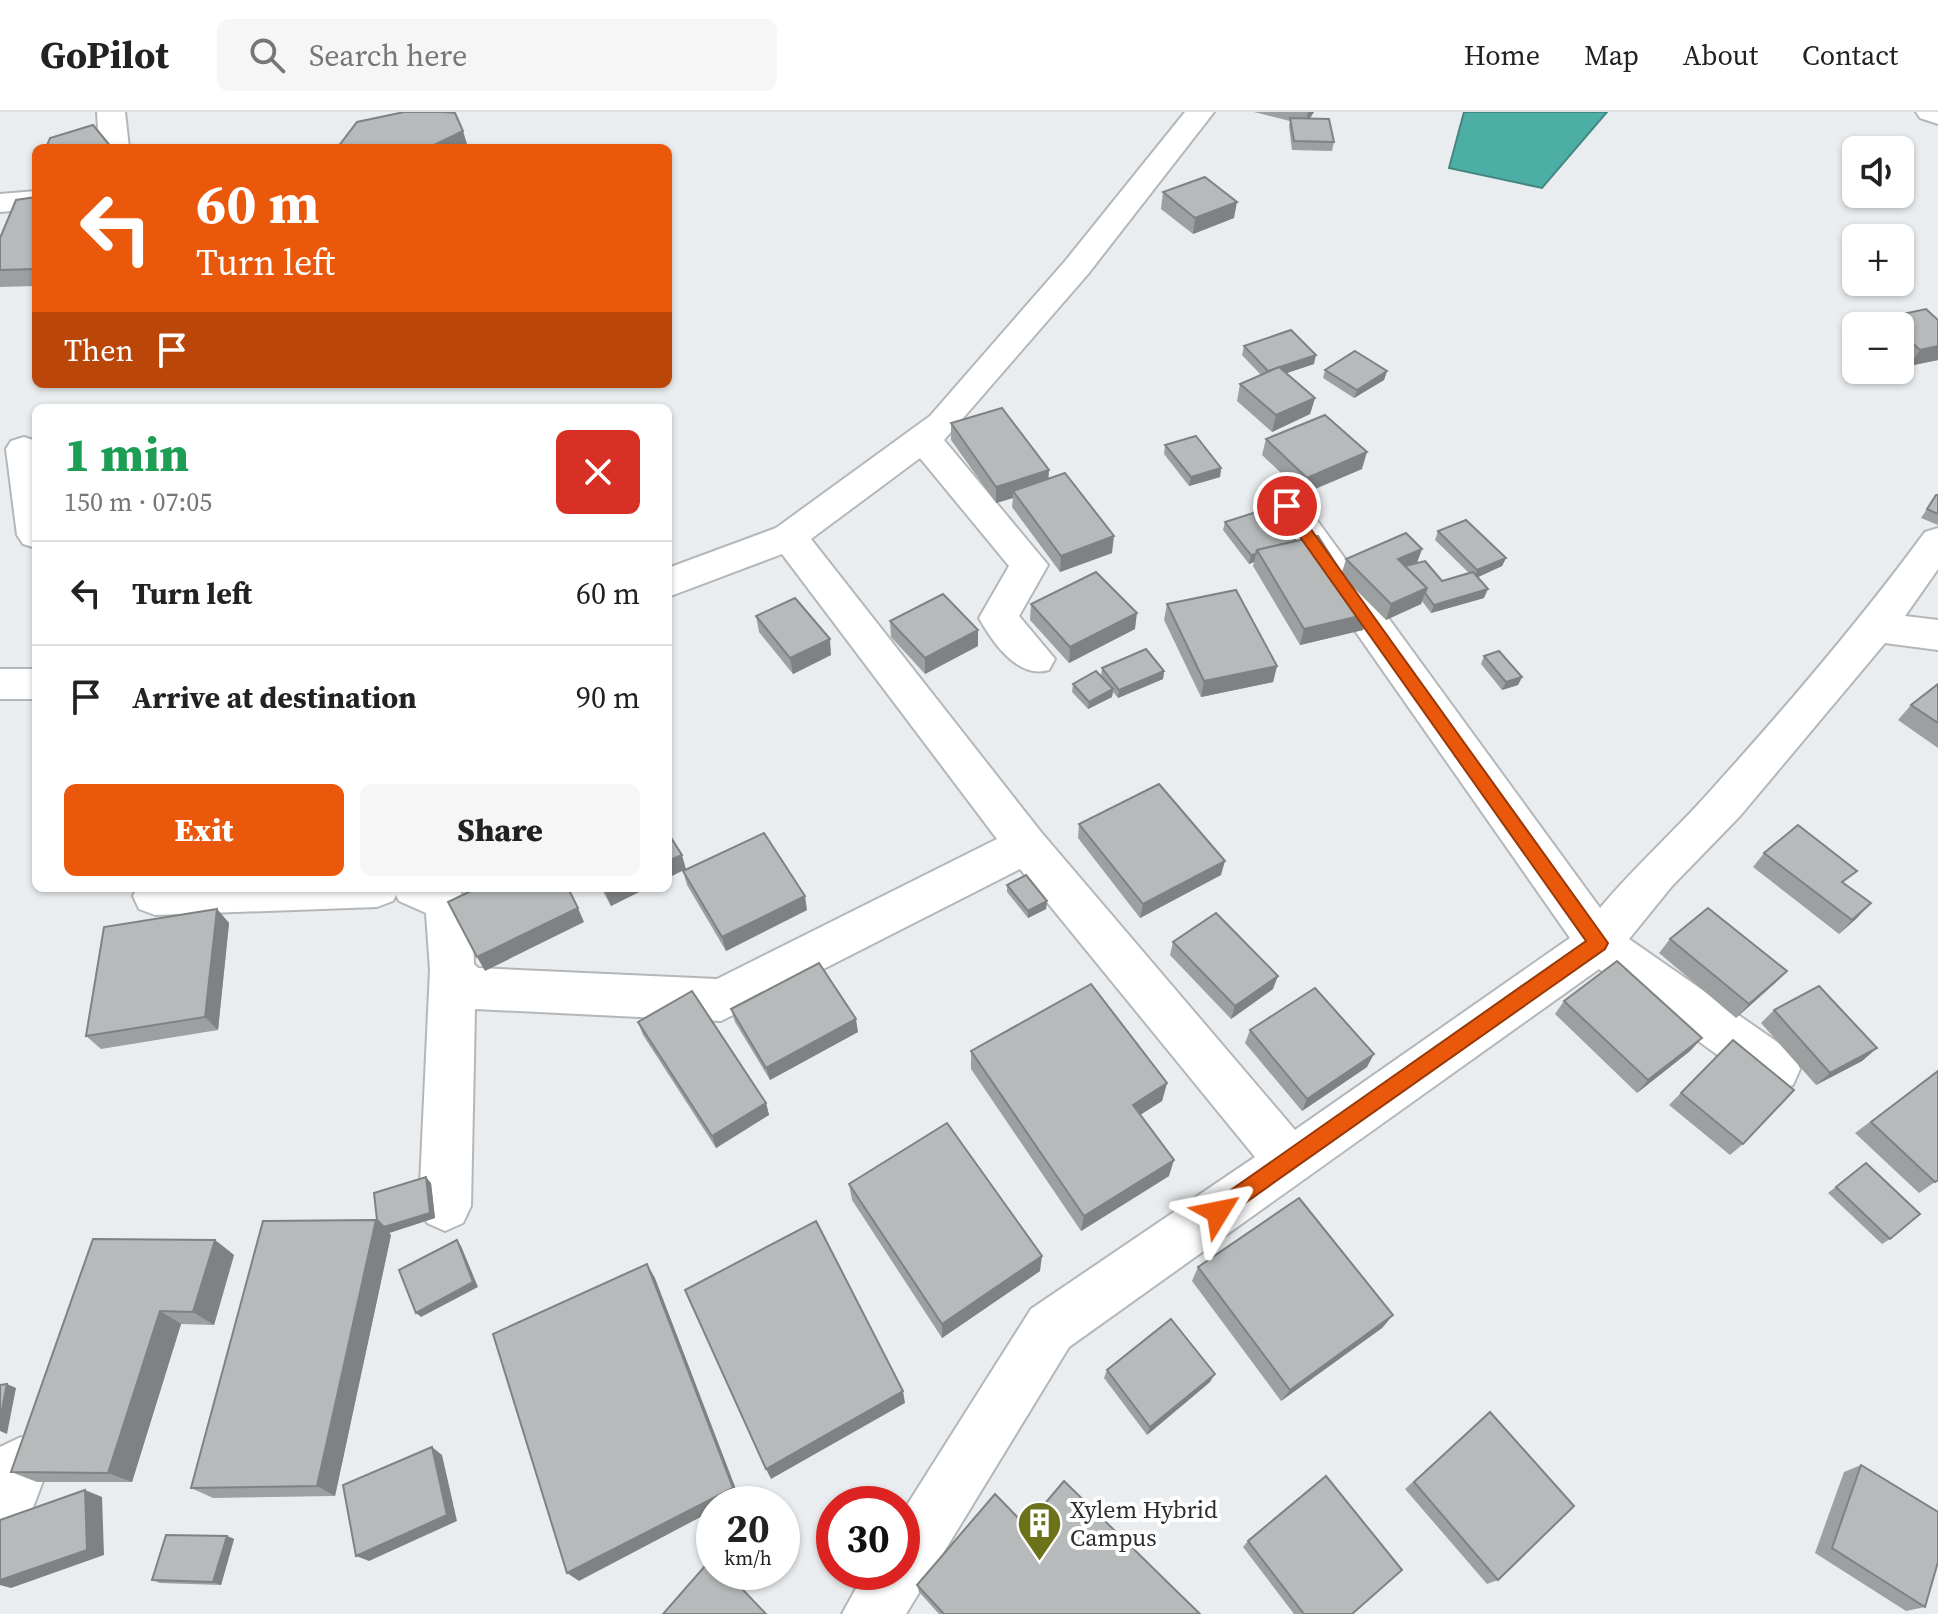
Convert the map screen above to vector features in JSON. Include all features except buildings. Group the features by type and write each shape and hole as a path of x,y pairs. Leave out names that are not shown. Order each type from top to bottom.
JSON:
{"street":[{"path":"111,112 114,144"},
{"path":"672,581 789,537 942,424 1067,279 1200,112"},
{"path":"1930,112 1938,115"},
{"path":"0,203 32,200"},
{"path":"923,438 1029,565 998,618 1035,659"},
{"path":"24,449 32,506"},
{"path":"1287,506 1599,943 1776,1069"},
{"path":"789,537 1026,845 1290,1162"},
{"path":"920,1537 1050,1328 1599,943 1656,873 1725,804 1876,627 1938,541"},
{"path":"1876,627 1938,635"},
{"path":"0,684 32,684"},
{"path":"453,971 461,984 468,988 721,1000 1026,845"},
{"path":"155,896 266,892"},
{"path":"437,892 447,904 453,971 445,1206"},
{"path":"0,1522 21,1465"},
{"path":"872,1614 887,1590"}],"water":[{"path":"1464,112 1607,112 1542,188 1449,168"}],"place":[{"name":"Xylem Hybrid Campus","path":"1039,1563"}],"route":[{"path":"1218,1212 1599,943 1287,506"}]}
